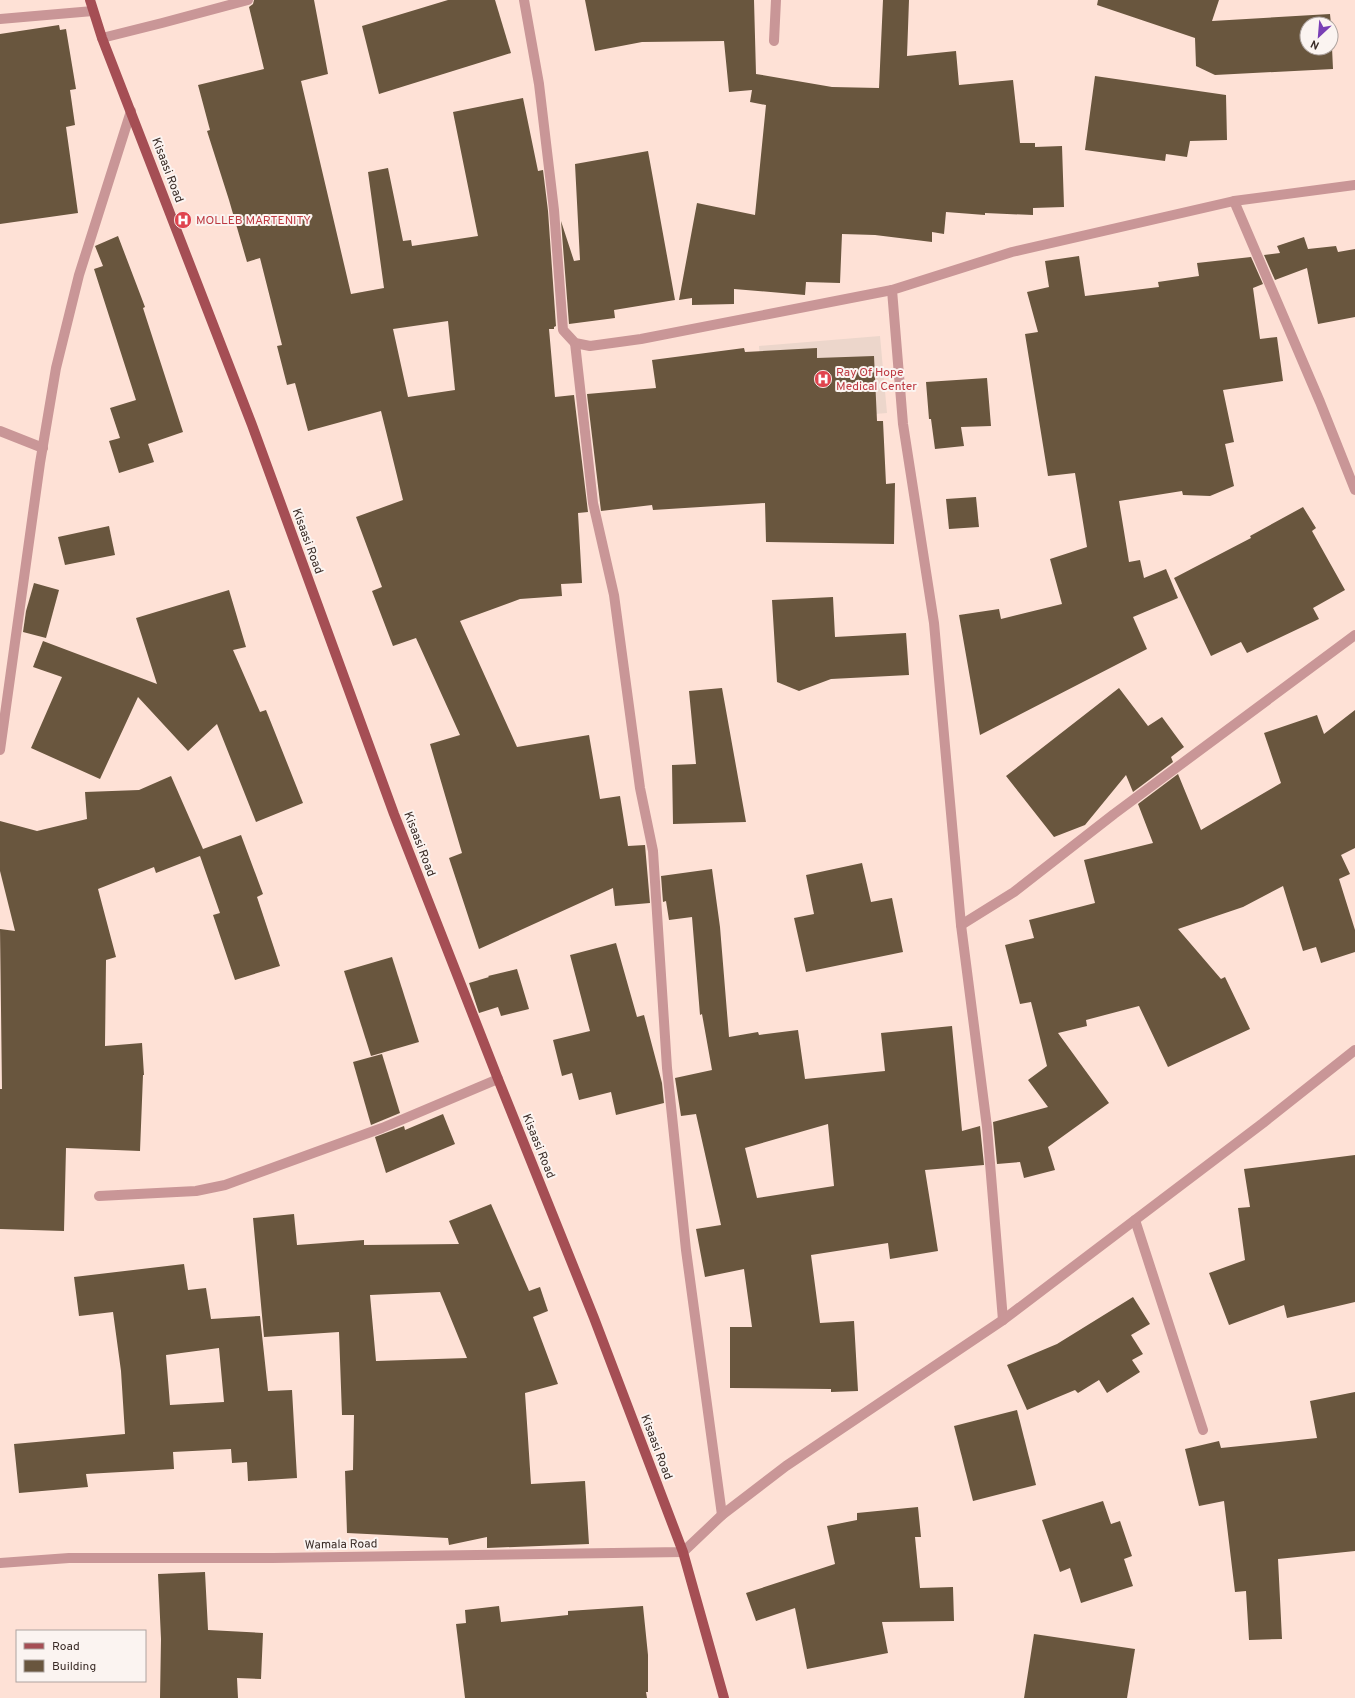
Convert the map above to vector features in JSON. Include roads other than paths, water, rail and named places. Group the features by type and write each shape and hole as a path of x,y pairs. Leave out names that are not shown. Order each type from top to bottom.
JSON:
{"main road":[{"name":"Kisaasi Road","path":"90,0 102,38 252,425 394,814 594,1318 683,1552 724,1698"}],"street":[{"path":"102,38 248,0"},
{"path":"524,0 539,84 554,210 563,330 575,343 590,346 641,339 892,290 1012,252 1234,201 1355,185"},
{"path":"774,42 776,0"},
{"path":"0,19 93,11"},
{"path":"0,750 43,448 56,368 79,275 131,112"},
{"path":"1234,201 1320,402 1355,490"},
{"path":"892,290 903,424 934,624 960,925 987,1127 1003,1320"},
{"path":"575,343 593,503 614,594 640,788 653,851 667,1068 686,1250 722,1515"},
{"path":"0,431 43,448"},
{"path":"960,925 1014,892 1114,814 1355,635"},
{"path":"683,1552 722,1515 786,1466 1003,1320 1263,1123 1355,1050"},
{"path":"99,1196 196,1191 225,1185 382,1128 498,1079"},
{"path":"1135,1220 1203,1430"},
{"name":"Wamala Road","path":"0,1563 69,1558 273,1558 683,1552"}],"place":[{"name":"MOLLEB MARTENITY","path":"183,220"},
{"name":"Ray Of Hope Medical Center","path":"823,379"}]}
